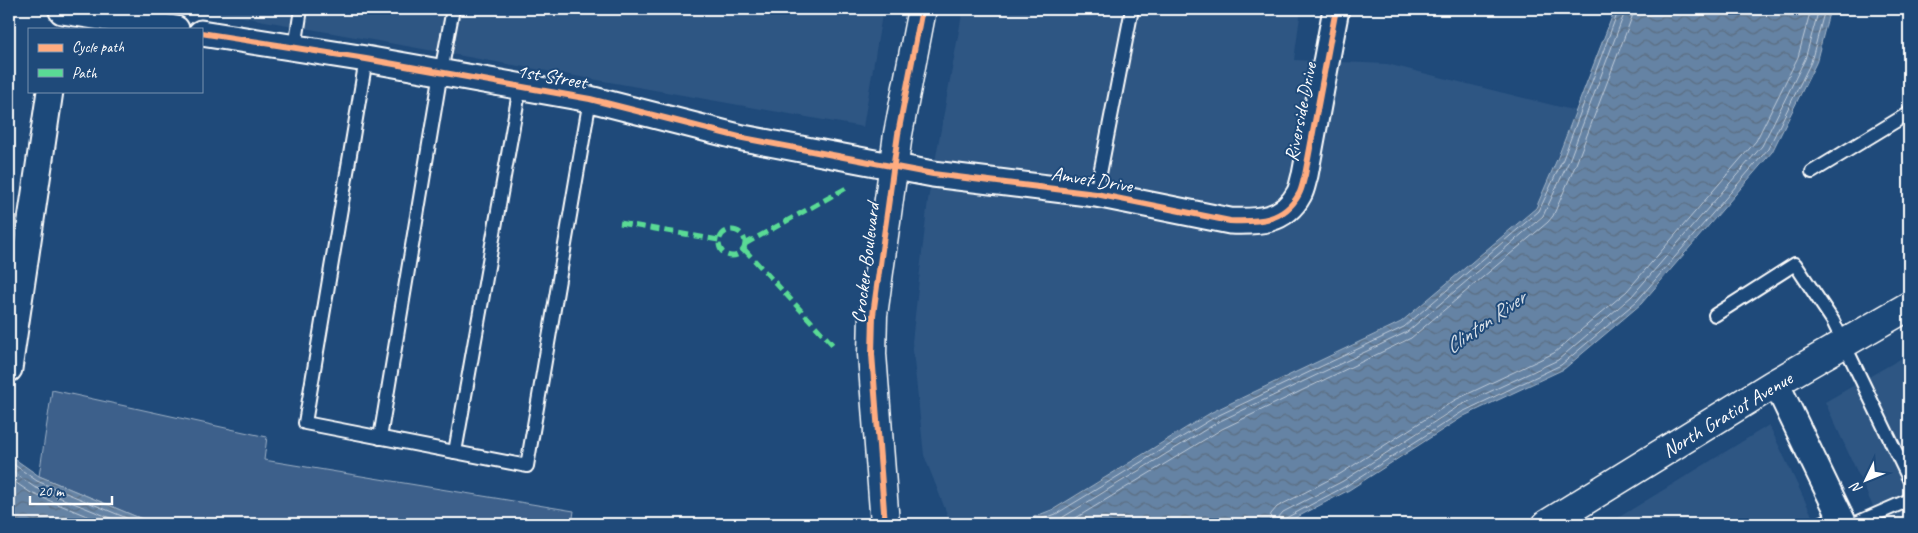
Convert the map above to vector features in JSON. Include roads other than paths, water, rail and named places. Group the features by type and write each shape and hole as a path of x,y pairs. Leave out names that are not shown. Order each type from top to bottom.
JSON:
{"street":[{"name":"Crocker Boulevard","path":"884,515 872,354 872,324 898,134 922,9"},
{"name":"Riverside Drive","path":"1283,214 1300,194 1305,175 1336,9"},
{"path":"61,16 167,28"},
{"name":"1st Street","path":"202,33 366,59 590,99 743,138 894,166"},
{"path":"9,369 50,92"},
{"name":"Amvet Drive","path":"894,166 933,174 1096,194 1230,221 1266,220 1283,214"},
{"name":"North Gratiot Avenue","path":"1547,524 1776,383 1909,306"},
{"path":"1776,383 1840,522"}],"lane":[{"path":"295,48 301,9"},
{"path":"380,438 453,9"},
{"path":"1096,194 1132,9"},
{"path":"366,59 305,423 527,466 590,99"},
{"path":"455,452 520,87"},
{"path":"1812,172 1909,113"},
{"path":"1715,315 1795,264 1833,321 1909,479"},
{"path":"1840,522 1909,500"}],"water":[{"name":"Clinton River","path":"1615,9 1830,9 1816,63 1772,152 1641,304 1564,369 1464,416 1349,490 1284,524 1016,524 1054,509 1212,412 1401,322 1536,208 1558,157"},
{"path":"9,455 39,476 154,524 9,524"}]}
